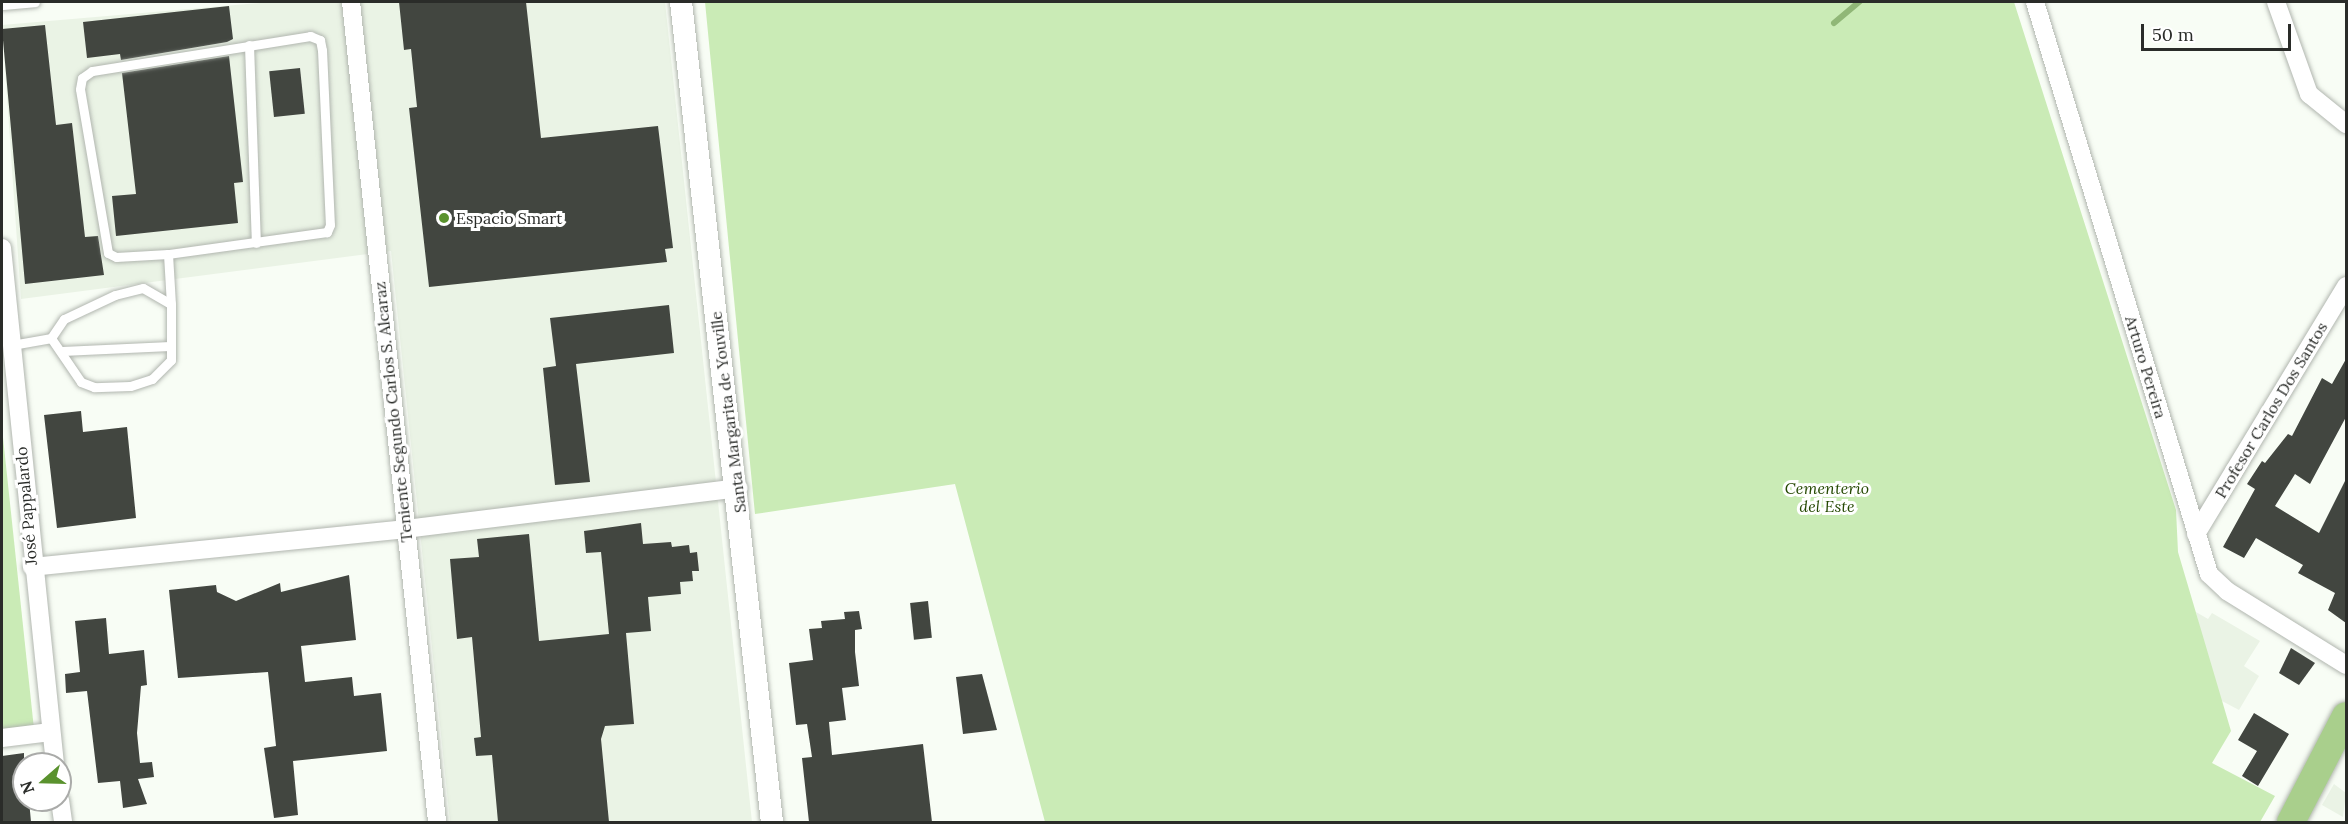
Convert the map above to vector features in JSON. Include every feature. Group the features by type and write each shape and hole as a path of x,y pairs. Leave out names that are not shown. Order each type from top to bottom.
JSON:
{"main road":[{"path":"2291,822 2346,716"}],"street":[{"name":"Teniente Segundo Carlos S. Alcaraz","path":"351,2 437,822"},
{"name":"Santa Margarita de Youville","path":"681,2 738,488 772,822"},
{"name":"Arturo Pereira","path":"2036,2 2209,574 2226,591 2346,665"},
{"path":"2276,2 2309,94 2346,124"},
{"name":"José Pappalardo","path":"2,248 32,567 54,752"},
{"name":"Profesor Carlos Dos Santos","path":"2196,534 2346,286"},
{"path":"32,567 405,529 738,488"},
{"path":"2,738 51,732"}],"lane":[{"path":"2,5 35,2"},
{"path":"310,36 320,40 330,225 322,234 256,243 168,254 116,257 104,245 80,89 82,78 92,71 249,45 310,36"},
{"path":"249,45 256,243"},
{"path":"51,338 81,382 93,387 130,386 161,372 171,360 168,254"},
{"path":"12,345 51,338 64,320 116,295 143,288 171,304"},
{"path":"62,351 170,346"}],"shaded area":[{"path":"271,2 665,2 752,822 450,822 391,251 21,299 2,25"},
{"path":"2196,612 2208,619 2212,613 2260,641 2244,666 2259,676 2239,710 2222,701 2219,708"},
{"path":"2334,784 2346,793 2343,817 2322,805"}],"green space":[{"name":"Cementerio del Este","path":"705,2 2014,2 2176,510 2178,552 2231,731 2212,763 2275,796 2260,822 1045,822 955,484 755,514"},
{"path":"2,428 34,729 2,732"}],"building":[{"path":"399,2 526,2 541,138 658,126 673,248 665,249 667,262 429,287 409,108 417,107 411,49 404,50"},
{"path":"229,6 233,39 227,42 121,60 120,54 87,58 83,22"},
{"path":"45,25 56,125 72,123 85,237 98,236 104,275 25,284 2,29"},
{"path":"229,56 243,182 234,183 238,223 116,236 112,196 136,194 122,73"},
{"path":"300,68 305,114 274,117 269,71"},
{"path":"669,305 674,353 576,364 590,482 555,485 543,368 556,366 550,318"},
{"path":"2346,359 2346,417 2310,484 2295,474 2275,506 2319,533 2346,479 2346,623 2328,610 2335,593 2298,573 2303,565 2256,538 2244,558 2223,547 2255,489 2247,484 2262,461 2265,463 2288,434 2292,436 2322,378 2332,384"},
{"path":"81,411 83,432 127,427 136,518 57,528 44,415"},
{"path":"641,523 643,544 671,542 672,547 689,545 690,553 697,552 699,571 692,571 693,581 680,582 681,594 648,597 651,631 626,633 634,724 605,726 601,739 609,822 498,822 492,755 476,756 474,738 481,737 472,637 457,639 450,559 479,557 477,539 529,534 539,641 609,634 601,552 586,553 584,531"},
{"path":"349,575 356,640 301,646 305,682 352,677 354,696 381,693 387,751 293,761 298,815 274,818 264,748 276,746 268,672 178,678 169,590 216,585 217,592 236,601 280,583 281,592"},
{"path":"928,601 932,638 914,640 910,603"},
{"path":"859,611 862,629 855,630 855,652 859,686 842,688 846,720 829,722 832,755 923,744 932,822 809,822 802,758 812,757 807,724 796,725 789,663 813,660 809,629 822,628 821,621 845,619 844,612"},
{"path":"106,618 109,654 144,650 147,685 141,686 137,733 140,763 152,762 154,777 138,779 147,804 123,808 120,781 98,783 87,691 66,693 65,674 80,672 75,621"},
{"path":"2291,648 2315,663 2299,685 2279,673"},
{"path":"982,674 997,730 963,734 956,677"},
{"path":"2254,713 2289,734 2258,786 2242,776 2257,751 2238,740"},
{"path":"12,755 12,812 30,812 31,822 2,822 2,756"}],"waterway":[{"path":"1834,23 1859,2"}],"place":[{"name":"Espacio Smart","path":"444,218"}]}
